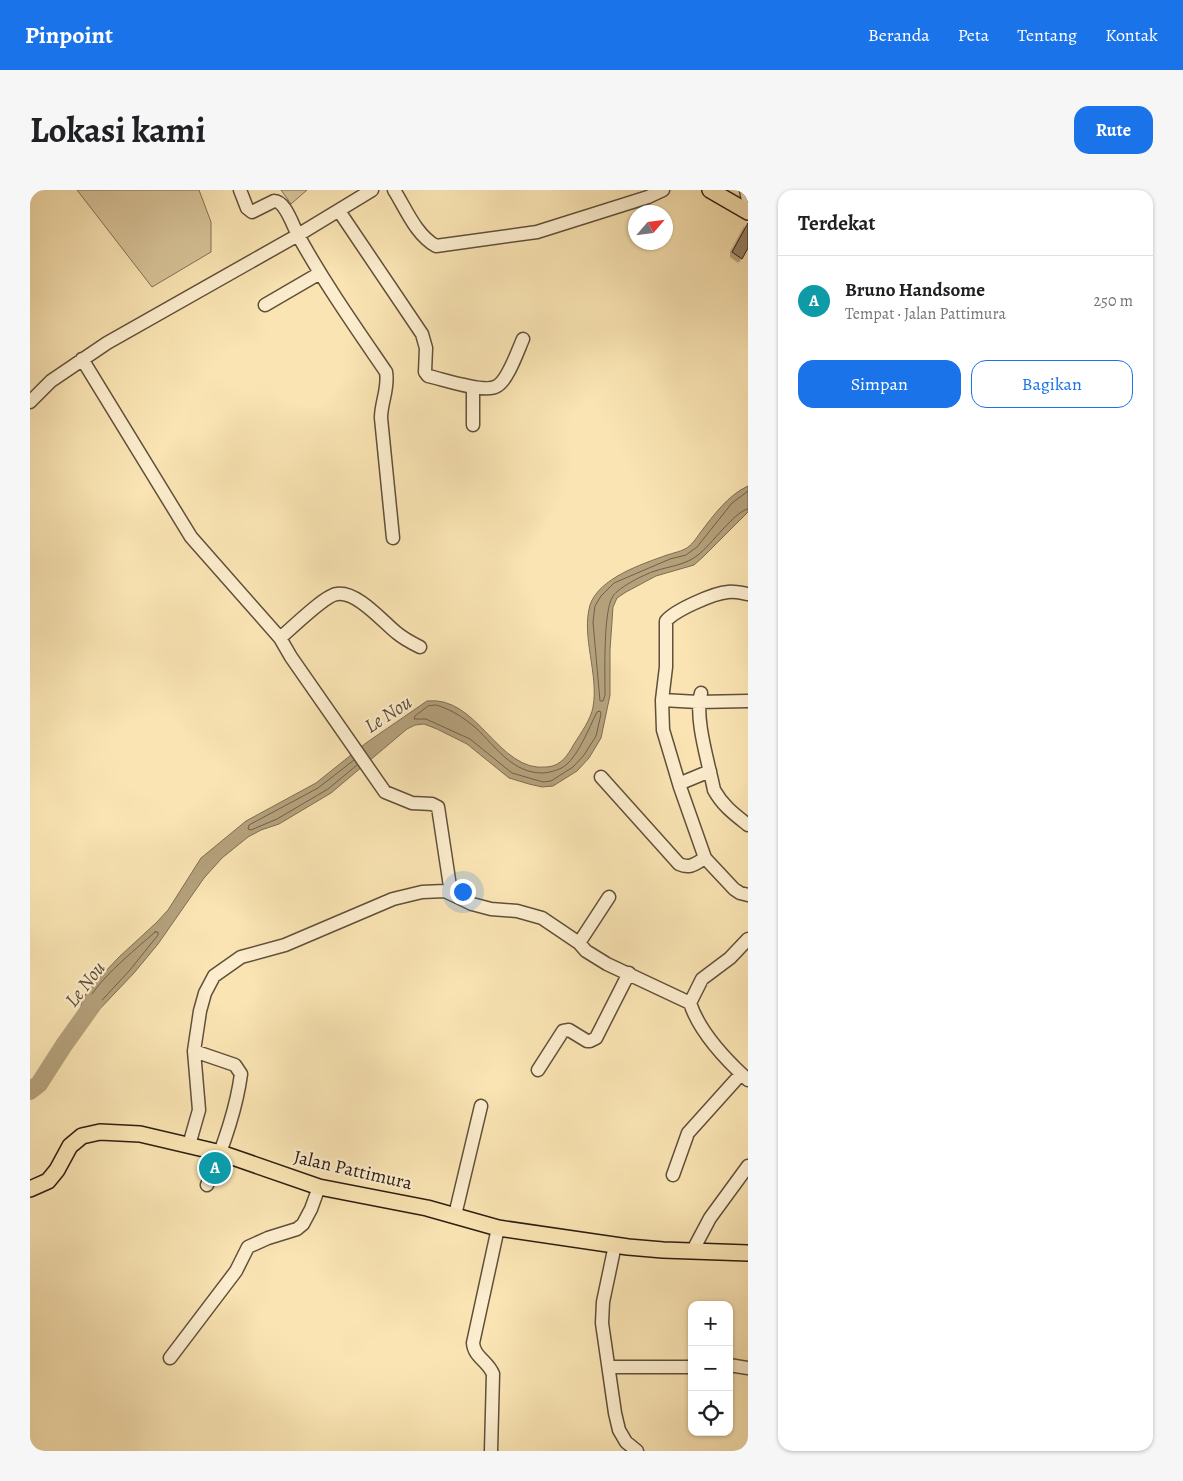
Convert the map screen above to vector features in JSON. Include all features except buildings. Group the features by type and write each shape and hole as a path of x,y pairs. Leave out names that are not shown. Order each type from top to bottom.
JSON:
{"main road":[{"path":"711,191 745,206"},
{"name":"Jalan Pattimura","path":"30,1189 48,1181 57,1170 70,1146 77,1139 87,1134 100,1132 140,1134 221,1153 320,1186 455,1215 498,1228 663,1250 748,1253"}],"street":[{"path":"240,190 247,208 252,212 274,201 280,202 283,205 320,274 386,372 387,388 381,409 381,418 393,538"},
{"path":"30,402 51,382 107,343 298,235 372,190"},
{"path":"394,190 427,241 436,246 537,232 664,190"},
{"path":"745,206 746,190"},
{"path":"339,211 422,334 426,348 425,372 428,376 473,387 491,388 498,386 508,371 523,339"},
{"path":"264,305 320,274"},
{"path":"82,359 191,537 280,638 290,657 385,792 412,803 438,806 451,893"},
{"path":"473,387 473,425"},
{"path":"748,594 728,592 714,595 667,620 665,633 666,667 662,700 663,735 705,858 734,889 748,895"},
{"path":"280,638 327,598 337,594 349,595 360,601 399,635 420,647"},
{"path":"662,700 699,698 748,700"},
{"path":"699,698 699,717 714,790 729,810 748,825"},
{"path":"680,787 681,783 710,771"},
{"path":"601,777 679,864 686,867 692,866 705,858"},
{"path":"189,1144 199,1110 194,1050 205,993 214,976 241,957 285,945 393,899 422,892 445,891 472,904 491,909 517,911 542,918 586,951 607,964 690,1003 695,1017 727,1059 745,1077 688,1133 673,1176"},
{"path":"579,944 609,897"},
{"path":"690,1003 702,979 730,958 748,939"},
{"path":"538,1070 563,1031 569,1030 587,1041 596,1038 629,973"},
{"path":"194,1050 235,1065 241,1074 239,1093 221,1153 207,1185"},
{"path":"455,1215 480,1106"},
{"path":"693,1250 710,1218 748,1166"},
{"path":"170,1358 236,1271 248,1247 268,1238 297,1230 303,1224 311,1209 320,1186"},
{"path":"490,1451 493,1374 488,1365 477,1355 473,1343 498,1228"},
{"path":"615,1245 602,1313 604,1339 619,1430 626,1447 637,1451"},
{"path":"733,1366 748,1368"},
{"path":"609,1367 688,1367"}],"shaded area":[{"path":"77,190 199,190 211,222 211,252 152,287"},
{"path":"281,190 307,190 291,204"}],"water":[{"path":"748,486 748,512 694,565 656,576 617,598 613,607 610,650 610,695 601,738 589,758 577,771 553,786 542,787 529,784 509,778 467,744 437,729 424,724 415,725 407,729 331,793 279,824 248,837 222,858 204,878 158,944 134,973 96,1013 80,1023 82,1001 88,990 168,910 201,858 246,821 316,783 366,743 427,701 445,702 460,710 501,747 515,758 530,766 552,766 564,759 583,731 593,707 594,682 588,617 590,605 595,595 602,587 622,573 687,547 721,506"}],"waterway":[{"name":"Le Nou","path":"30,1091 39,1084 94,1003"}],"place":[{"name":"Bruno Handsome","path":"215,1168"}]}
